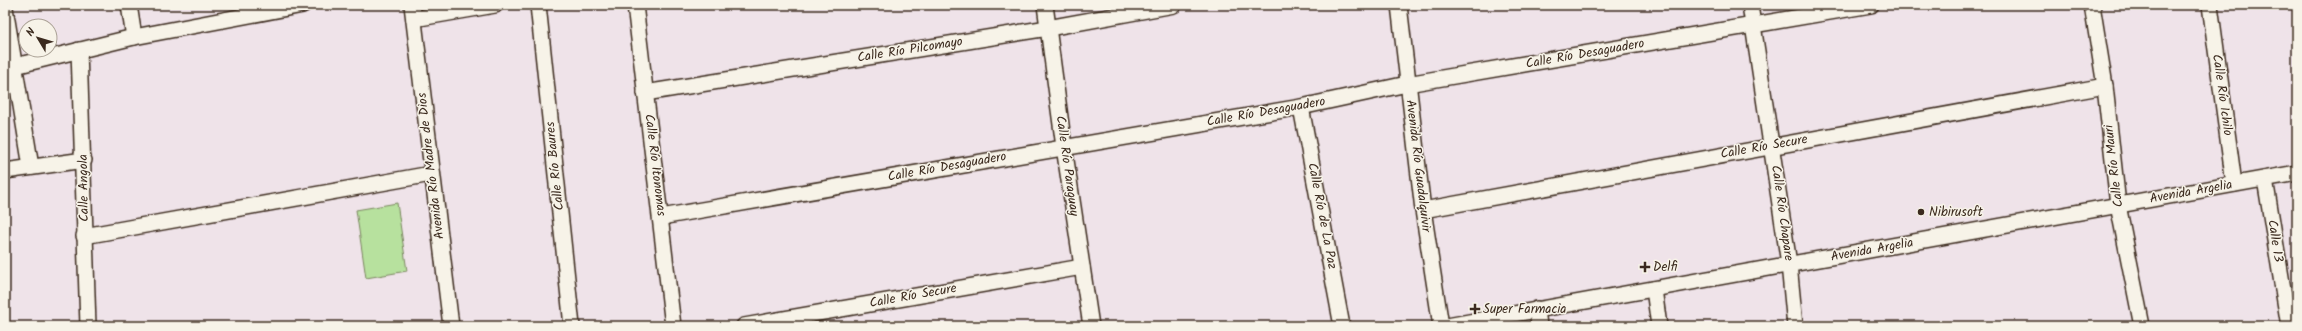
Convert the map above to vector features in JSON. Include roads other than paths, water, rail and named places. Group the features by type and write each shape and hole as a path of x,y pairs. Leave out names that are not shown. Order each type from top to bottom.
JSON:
{"street":[{"path":"129,5 134,37"},
{"path":"15,66 257,8 303,5"},
{"path":"413,12 495,5"},
{"name":"Calle Río Baures","path":"538,5 572,326"},
{"name":"Calle Río Itonomas","path":"636,5 673,326"},
{"name":"Calle Río Paraguay","path":"1045,5 1064,147 1092,326"},
{"name":"Calle Río Pilcomayo","path":"645,93 1048,28 1174,5"},
{"name":"Avenida Río Guadalquivir","path":"1399,5 1407,84 1423,210 1441,326"},
{"name":"Calle Río Chapare","path":"1750,5 1789,264 1795,326"},
{"name":"Calle Río Desaguadero","path":"661,217 1301,107 1407,84 1871,5"},
{"name":"Calle Río Mauri","path":"2092,5 2105,86 2118,205 2142,326"},
{"name":"Calle Río Ichilo","path":"2210,5 2234,184"},
{"path":"5,8 31,167"},
{"name":"Avenida Río Madre de Dios","path":"413,12 431,174 451,326"},
{"name":"Calle Angola","path":"79,50 84,160 84,236 88,326"},
{"name":"Calle Río Secure","path":"1423,210 2105,86"},
{"name":"Calle Río de La Paz","path":"1301,107 1342,326"},
{"path":"5,171 84,160"},
{"name":"Avenida Argelia","path":"1447,326 2297,173"},
{"path":"84,236 431,174"},
{"name":"Calle 13","path":"2265,179 2291,322"},
{"name":"Calle Río Secure","path":"744,326 1082,267"},
{"path":"1654,289 1659,326"},
{"path":"1537,309 1539,326"}],"place":[{"name":"Nibirusoft","path":"1921,212"},
{"name":"Delfi","path":"1645,267"},
{"name":"Super Farmacia","path":"1475,309"}]}
